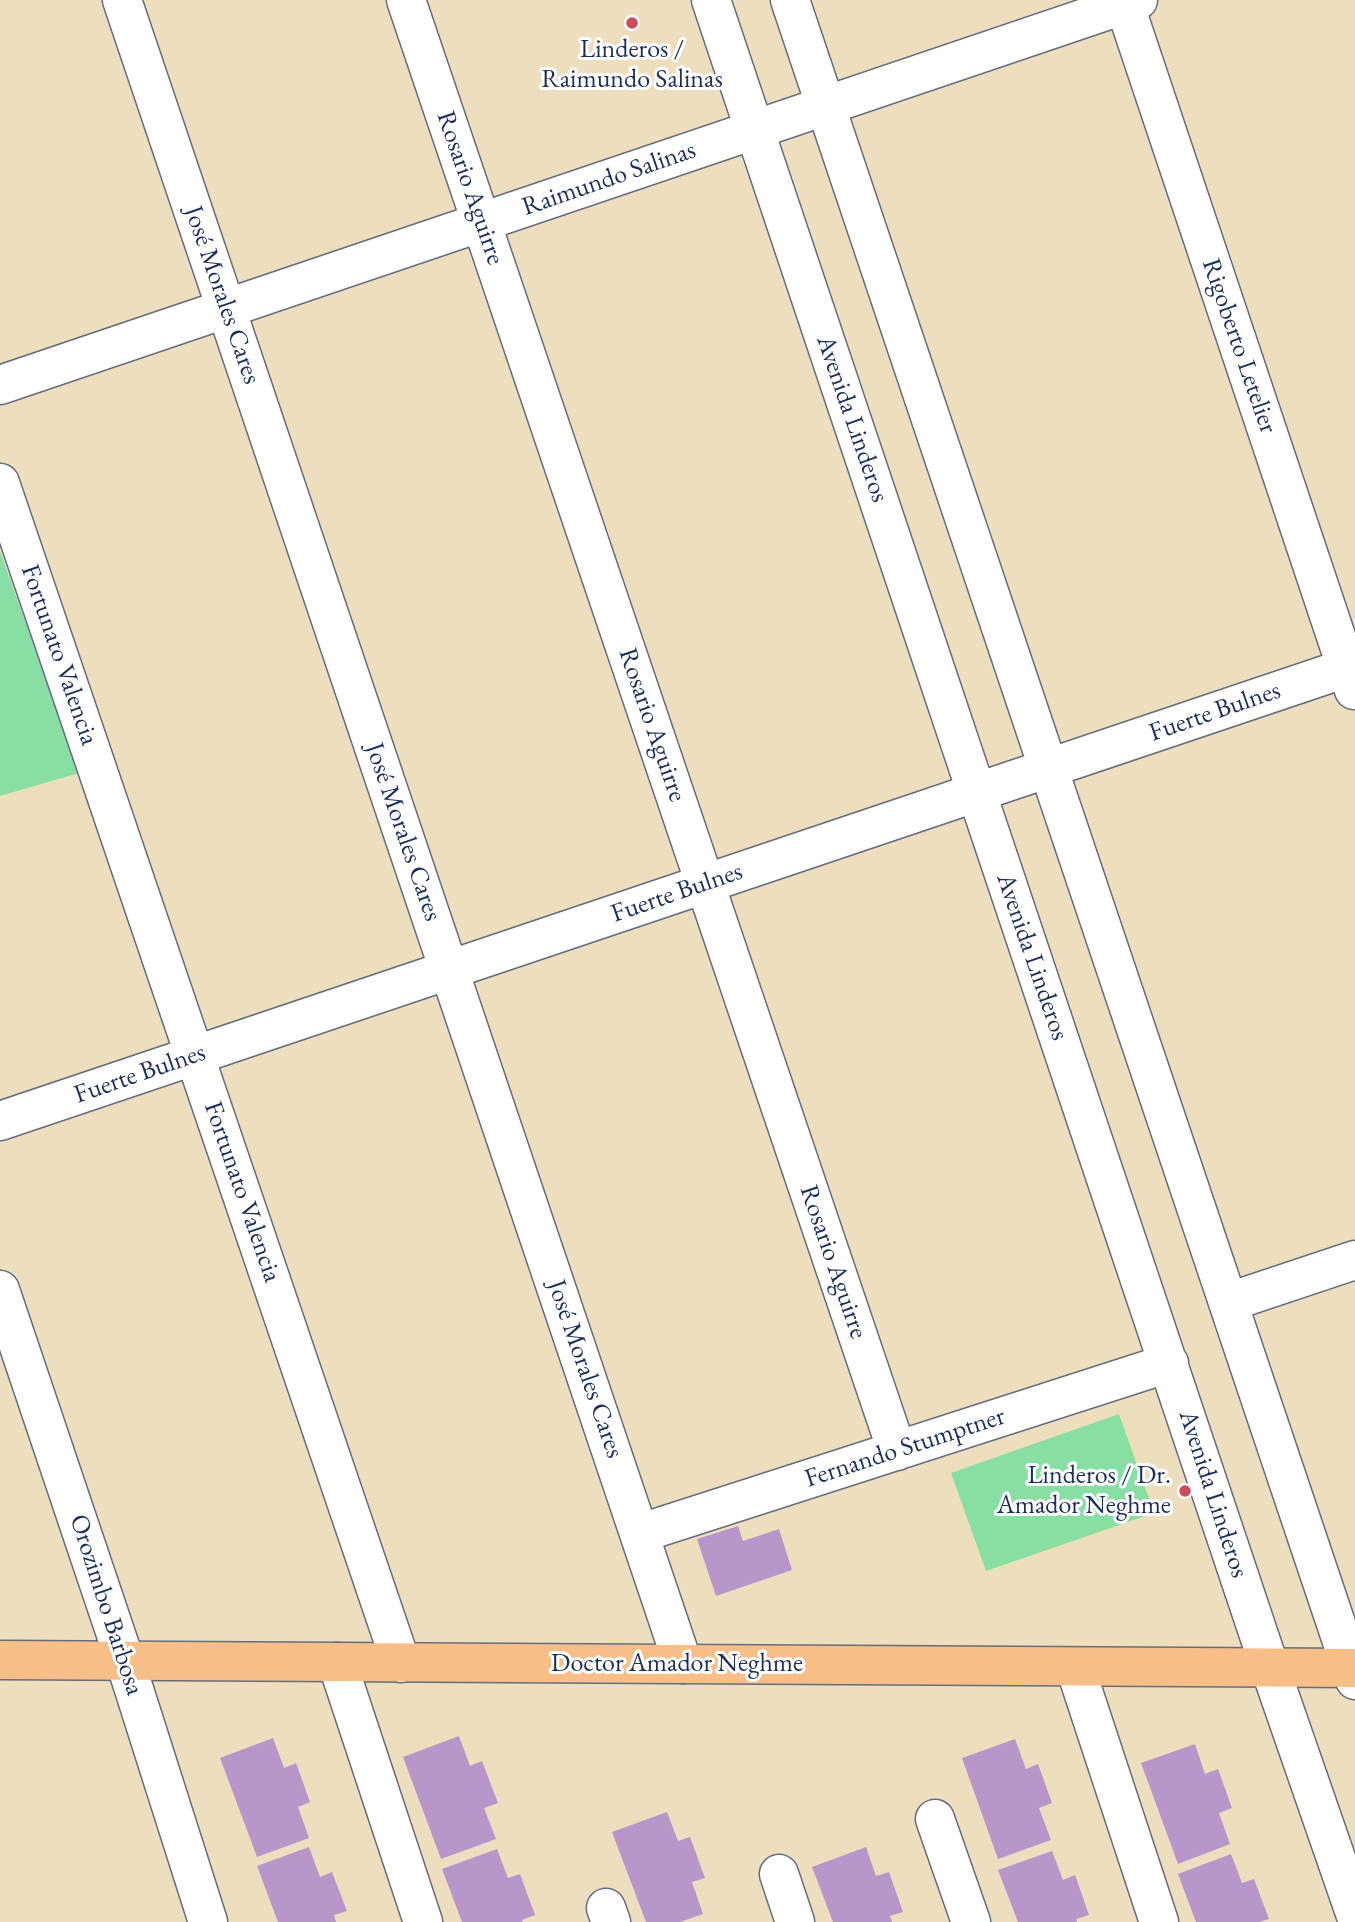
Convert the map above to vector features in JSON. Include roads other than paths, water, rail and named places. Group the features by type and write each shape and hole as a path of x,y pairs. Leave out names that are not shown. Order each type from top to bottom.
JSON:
{"main road":[{"name":"Doctor Amador Neghme","path":"0,1660 1270,1668 1354,1672"}],"street":[{"name":"José Morales Cares","path":"122,0 683,1664"},
{"name":"Rosario Aguirre","path":"406,0 897,1451"},
{"name":"Avenida Linderos","path":"711,0 1270,1668 1355,1913"},
{"path":"790,0 1354,1672"},
{"name":"Raimundo Salinas","path":"0,386 1129,1"},
{"name":"Rigoberto Letelier","path":"1129,1 1352,675"},
{"name":"Fortunato Valencia","path":"0,482 401,1662"},
{"name":"Fuerte Bulnes","path":"0,1121 1049,768 1352,675"},
{"path":"1229,1302 1355,1260"},
{"name":"Orozimbo Barbosa","path":"0,1290 125,1661 208,1922"},
{"name":"Fernando Stumptner","path":"641,1533 1169,1363"},
{"path":"337,1662 422,1922"},
{"path":"1075,1667 1159,1922"},
{"path":"935,1819 971,1922"},
{"path":"779,1874 795,1922"}],"place":[{"name":"Linderos / Raimundo Salinas","path":"632,23"},
{"name":"Linderos / Dr. Amador Neghme","path":"1185,1491"}]}
